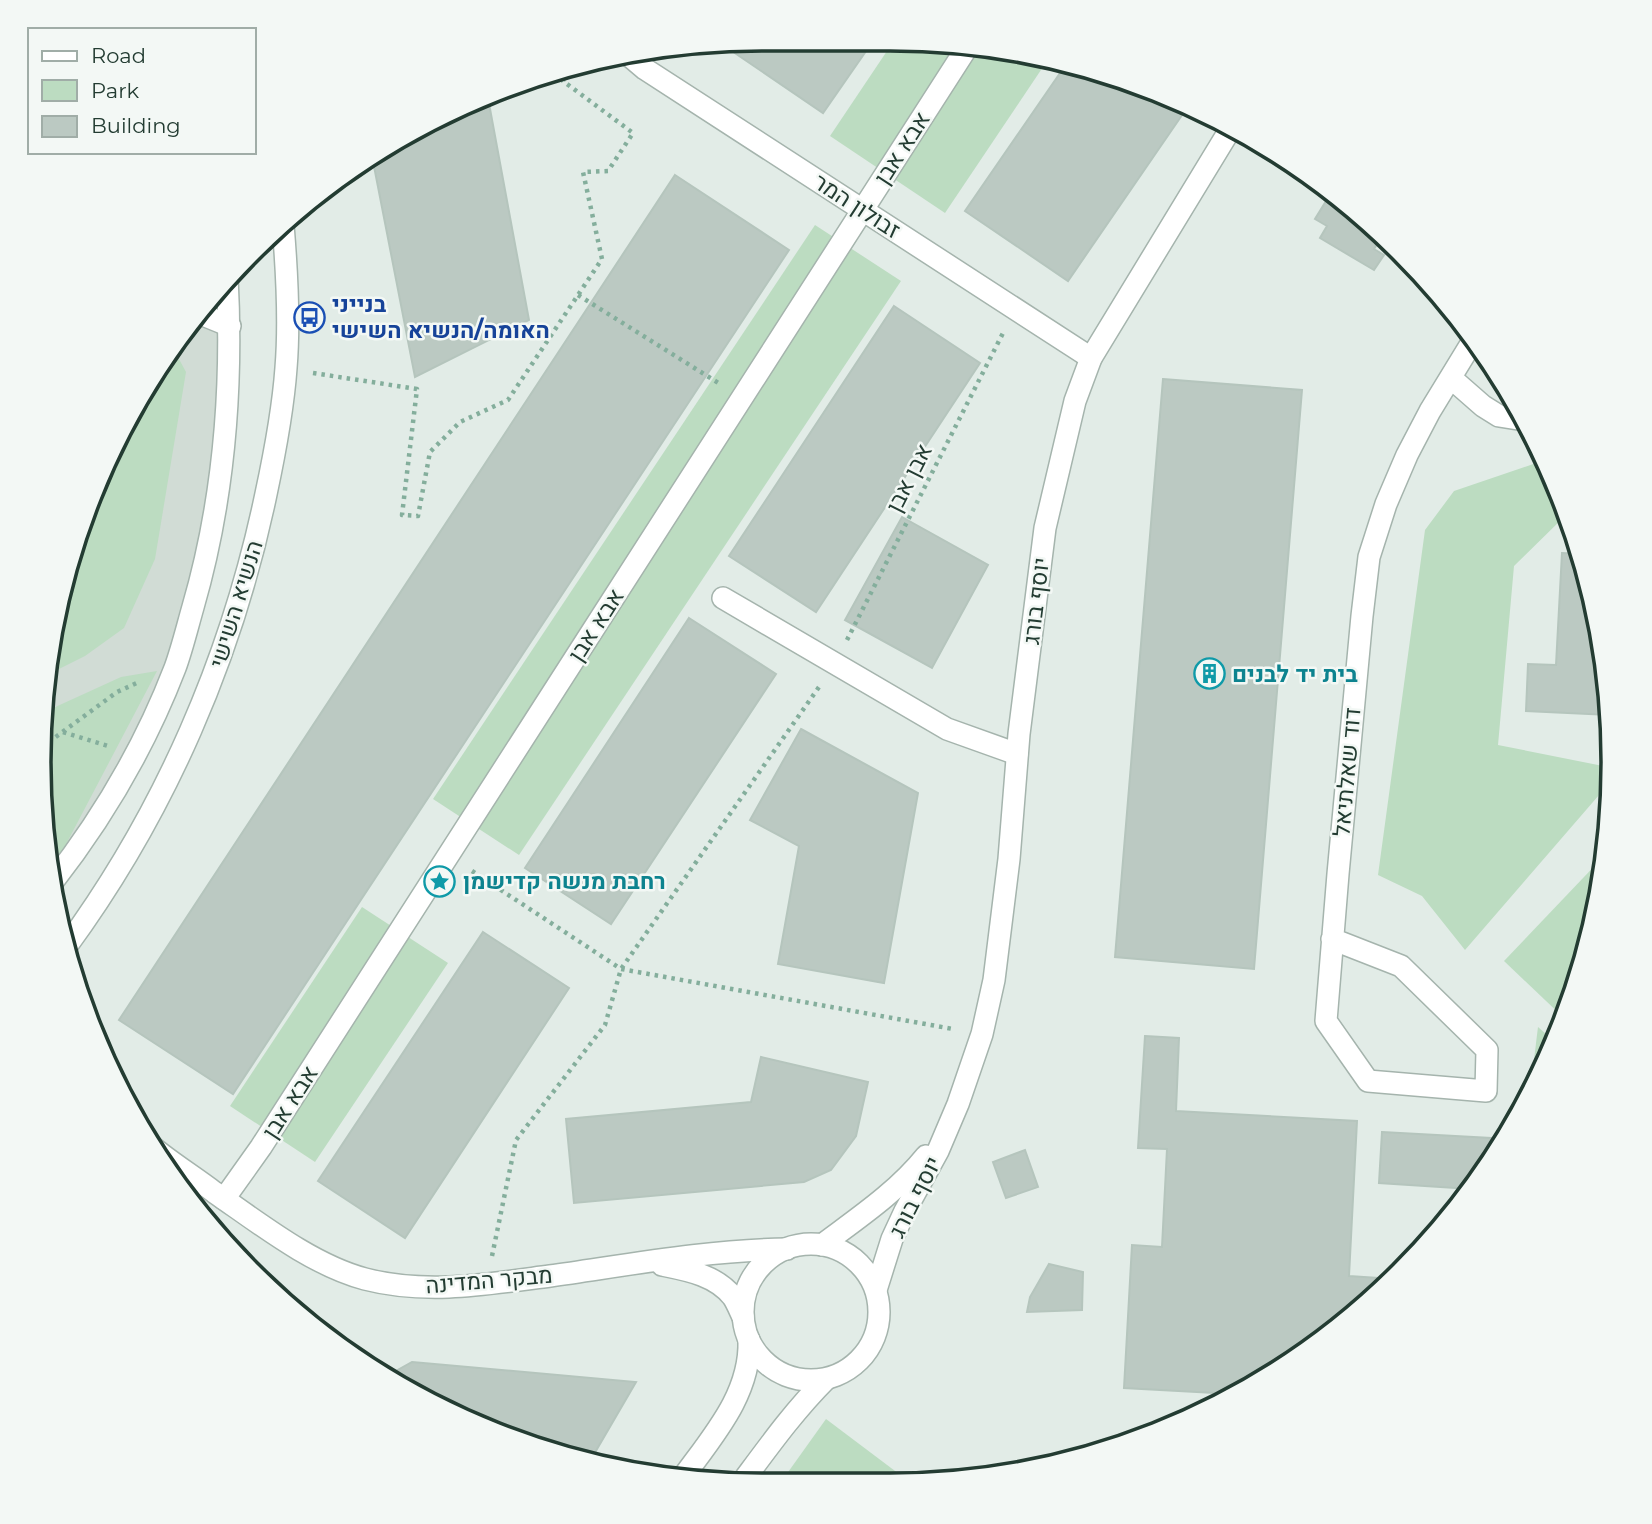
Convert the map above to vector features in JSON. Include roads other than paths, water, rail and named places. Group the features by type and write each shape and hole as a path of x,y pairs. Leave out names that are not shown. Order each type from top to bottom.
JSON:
{"street":[{"name":"אבא אבן","path":"224,1199 261,1147 961,55"},
{"name":"זבולון המר","path":"637,62 1091,358"},
{"name":"יוסף בורג","path":"876,1290 892,1239 939,1151 982,1034 1001,931 1017,754 1045,528 1075,401 1091,358 1227,136"},
{"name":"הנשיא השישי","path":"73,937 142,829 185,746 237,609 258,532 276,445 286,369 288,293 284,236"},
{"name":"הנשיא השישי","path":"60,872 111,797 135,755 175,667 191,616 209,549 220,486 227,417 230,326 228,292"},
{"path":"208,317 230,326"},
{"name":"דוד שאלתיאל","path":"1332,939 1401,966 1487,1050 1486,1091 1367,1081 1326,1021 1332,939 1362,615 1369,557 1406,455 1469,349"},
{"path":"1451,378 1483,406 1499,416 1513,418"},
{"path":"723,598 947,729 1017,754"},
{"name":"יוסף בורג","path":"822,1245 889,1194 916,1169 935,1144 958,1104"},
{"name":"מבקר המדינה","path":"177,1165 299,1249 365,1279 409,1286 444,1288 486,1284 749,1250 787,1249"},
{"path":"804,1245 822,1245 839,1250 855,1260 868,1274 876,1290 880,1313 876,1335 864,1355 847,1370 826,1379 802,1380 780,1373 762,1360 745,1329 744,1300 749,1283 758,1269 771,1257 804,1245"},
{"name":"מבקר המדינה","path":"646,1262 684,1269 707,1277 734,1298 743,1317"},
{"path":"689,1469 740,1392 749,1354 749,1340"},
{"path":"749,1473 782,1428 826,1379"}],"place":[{"name":"בנייני האומה/הנשיא השישי","path":"309,317"},
{"name":"בית יד לבנים","path":"1209,674"},
{"name":"רחבת מנשה קדישמן","path":"440,881"}]}
